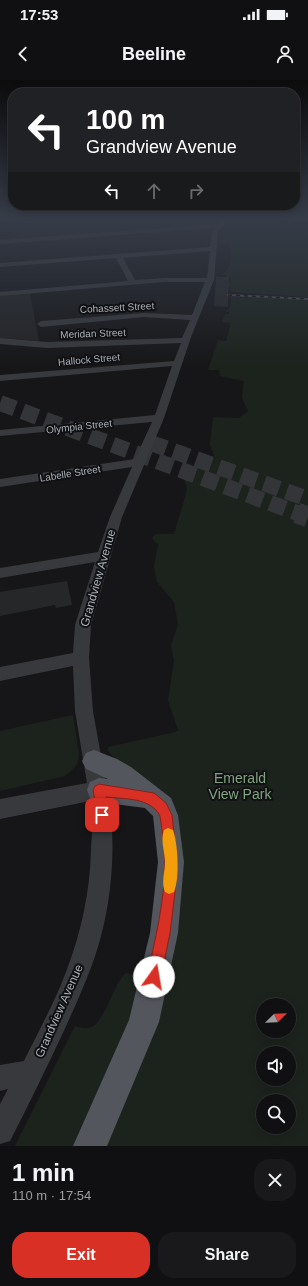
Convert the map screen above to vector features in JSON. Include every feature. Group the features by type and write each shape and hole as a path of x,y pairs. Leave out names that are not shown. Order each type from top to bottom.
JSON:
{"main road":[{"path":"90,1146 144,1022 164,933 171,862 168,826 166,815 162,807 139,786 108,766 94,762"},
{"path":"99,790 150,797"}],"street":[{"path":"125,269 133,283"},
{"name":"Grandview Avenue","path":"0,1131 32,1072 76,978 90,936 98,894 101,864 102,815 99,790 84,711 81,658 83,624 116,517 159,418 186,340 210,280 211,269"},
{"path":"0,294 35,294 164,280 210,280"},
{"name":"Cohassett Street","path":"47,345 40,320 144,315 195,318"},
{"name":"Meridan Street","path":"0,341 47,345 186,340"},
{"name":"Hallock Street","path":"0,378 179,362"},
{"name":"Olympia Street","path":"0,433 159,418"},
{"name":"Labelle Street","path":"0,483 139,462"},
{"path":"0,573 104,556"},
{"path":"0,674 81,658"},
{"path":"0,810 99,790"},
{"path":"0,1078 32,1072"}],"shaded area":[{"path":"30,293 39,341 0,338 0,295"}],"green space":[{"path":"227,269 308,269 308,297 231,292 231,288 227,284 231,282 230,277 220,275"},
{"name":"Emerald View Park","path":"231,297 308,299 308,1146 15,1146 75,1026 88,1028 94,1026 104,1013 117,986 126,973 136,974 141,979 125,1036 152,1041 173,958 183,867 177,811 163,792 114,758 108,751 108,747 176,732 178,730 168,700 174,661 171,646 178,625 174,602 157,582 154,566 158,545 152,538 154,535 159,534 174,534 187,488 184,479 190,468 201,462 211,461 215,458 210,445 213,417 239,418 248,411 242,398 244,381 220,376 219,370 208,370 218,340 226,341 231,323 222,322 225,314 229,314 229,312 226,312 230,307"},
{"path":"73,715 79,754 78,762 74,768 65,776 0,791 0,731"}],"building":[{"path":"216,277 229,277 228,307 214,306"},
{"path":"67,581 72,605 56,608 55,605 0,616 0,592"}],"tunnel":[{"path":"0,403 300,514"},
{"path":"151,443 308,499"},
{"path":"297,513 308,517"}],"railway":[{"path":"228,295 308,299"}],"slow traffic":[{"path":"168,834 171,862 169,887"}],"route":[{"path":"102,815 99,790 150,797 162,807 166,815 171,862 169,892 164,933 154,977"}]}
